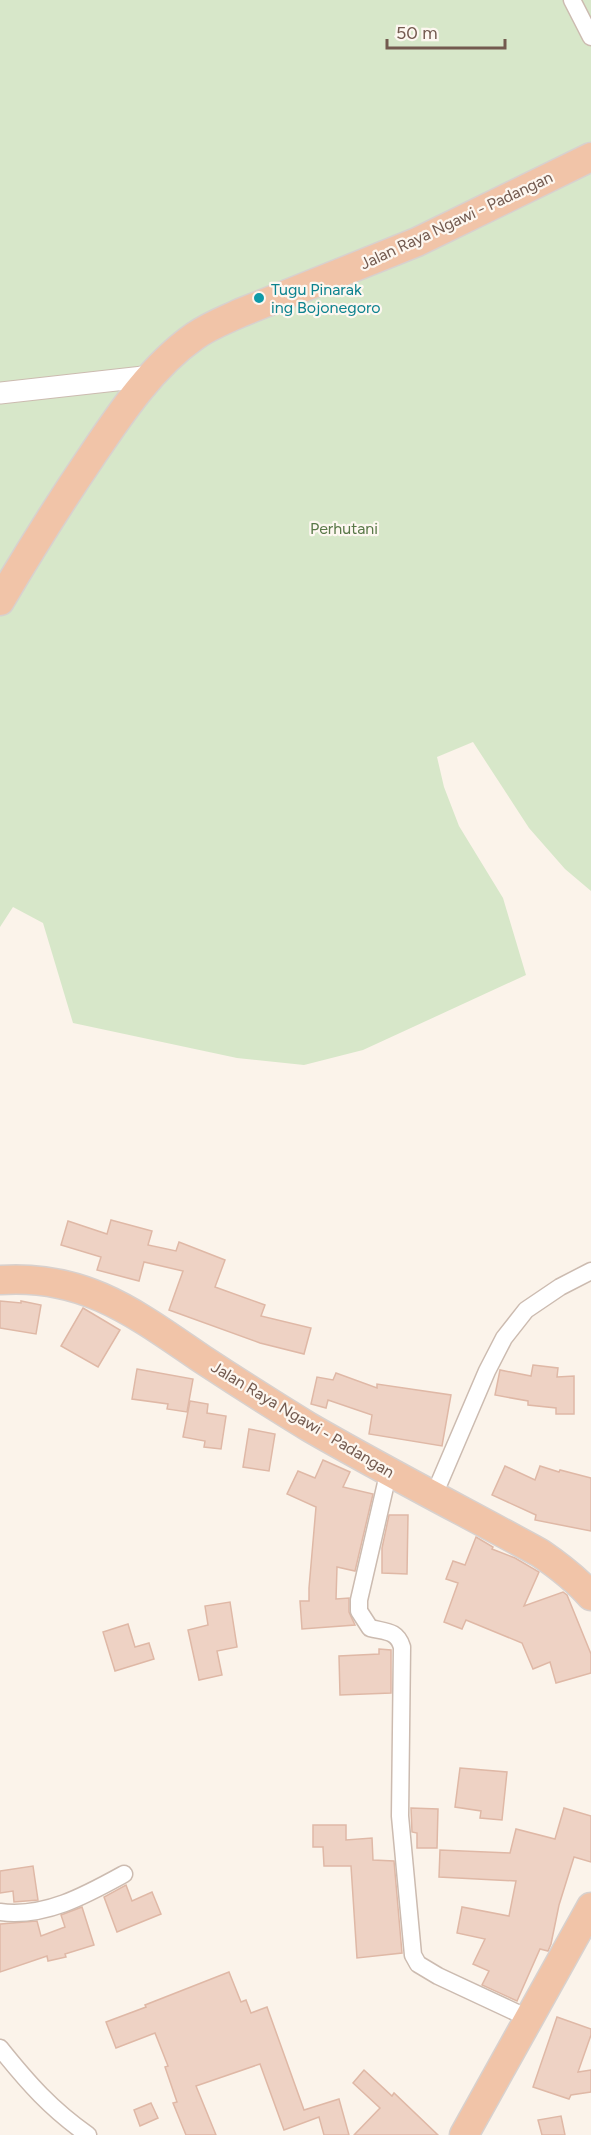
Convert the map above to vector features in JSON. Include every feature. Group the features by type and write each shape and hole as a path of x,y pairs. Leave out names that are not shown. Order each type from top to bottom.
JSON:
{"highway":[{"name":"Jalan Raya Ngawi - Padangan","path":"0,601 47,522 117,418 152,376 194,337 213,325 417,242 591,157"},
{"name":"Jalan Raya Ngawi - Padangan","path":"0,1280 72,1287 111,1300 255,1394 540,1553 580,1583 591,1596"},
{"path":"464,2135 591,1906"}],"street":[{"path":"572,0 591,37"},
{"path":"0,393 152,376"},
{"path":"434,1495 487,1371 504,1338 526,1310 560,1287 591,1271"},
{"path":"389,1470 363,1580 359,1611 370,1628 395,1634 402,1647 400,1816 413,1955 418,1964 438,1976 528,2018"},
{"path":"0,1912 26,1913 54,1906 82,1896 124,1874"},
{"path":"0,2048 44,2100 88,2135"}],"green space":[{"name":"Perhutani","path":"0,0 591,0 591,891 565,869 529,828 473,742 437,757 444,787 459,826 503,898 526,975 363,1050 304,1065 237,1058 73,1023 43,923 13,907 0,927"}],"building":[{"path":"111,1220 152,1231 148,1245 176,1251 179,1242 225,1260 215,1287 265,1305 261,1316 311,1328 304,1354 260,1343 169,1310 183,1271 144,1262 139,1281 97,1270 101,1257 61,1245 68,1221 107,1234"},
{"path":"0,1301 21,1303 21,1301 41,1305 36,1334 0,1328"},
{"path":"83,1308 120,1330 98,1367 61,1346"},
{"path":"533,1365 558,1368 557,1377 574,1376 574,1414 556,1414 556,1408 528,1405 528,1401 495,1395 500,1370 531,1376"},
{"path":"137,1369 193,1379 187,1412 167,1409 168,1404 132,1399"},
{"path":"336,1373 377,1388 377,1384 451,1395 442,1446 369,1434 372,1415 328,1400 326,1408 311,1404 317,1377 333,1380"},
{"path":"190,1401 208,1404 207,1413 226,1416 221,1449 204,1447 205,1441 183,1437"},
{"path":"249,1429 275,1434 269,1471 243,1467"},
{"path":"323,1460 350,1472 343,1487 373,1494 355,1571 337,1567 336,1599 349,1598 349,1612 355,1625 302,1629 300,1601 309,1601 316,1507 287,1494 298,1471 315,1478"},
{"path":"505,1466 535,1480 540,1466 591,1478 591,1531 535,1520 536,1515 492,1495"},
{"path":"389,1515 408,1515 407,1574 382,1573 382,1548"},
{"path":"476,1537 493,1547 492,1549 515,1558 539,1572 524,1606 563,1592 567,1595 591,1654 591,1673 556,1683 550,1662 533,1669 522,1643 466,1620 462,1629 444,1622 458,1583 446,1579 453,1561 465,1565"},
{"path":"230,1602 237,1647 217,1651 222,1675 199,1680 188,1630 208,1625 205,1606"},
{"path":"128,1624 135,1647 149,1643 154,1659 115,1671 103,1632"},
{"path":"379,1649 391,1650 391,1693 340,1695 339,1656 379,1654"},
{"path":"460,1768 507,1772 502,1820 480,1818 481,1811 455,1807"},
{"path":"411,1808 438,1809 437,1848 417,1848 417,1833 412,1832"},
{"path":"564,1808 591,1816 591,1862 574,1857 559,1905 551,1944 548,1951 540,1949 517,2001 482,1985 489,1971 473,1964 485,1939 457,1933 462,1907 509,1916 516,1881 439,1877 440,1850 510,1853 516,1829 555,1839"},
{"path":"313,1825 346,1825 346,1840 372,1838 373,1860 394,1861 402,1953 357,1958 351,1866 324,1866 323,1847 313,1847"},
{"path":"33,1866 38,1900 14,1902 13,1891 0,1893 0,1871"},
{"path":"126,1885 132,1901 152,1892 161,1914 117,1932 104,1897"},
{"path":"82,1907 94,1945 65,1954 66,1957 48,1961 47,1956 0,1972 0,1924 37,1921 41,1936 65,1927 61,1915"},
{"path":"229,1972 241,2002 246,2000 251,2013 267,2007 304,2110 339,2099 349,2135 324,2135 319,2117 284,2130 260,2064 196,2086 216,2135 186,2135 173,2103 177,2102 165,2067 168,2066 155,2033 116,2048 106,2022"},
{"path":"557,2017 591,2029 578,2072 591,2070 591,2092 571,2095 569,2099 533,2087"},
{"path":"364,2070 392,2096 394,2093 438,2135 354,2135 380,2108 353,2083"},
{"path":"151,2103 158,2118 140,2126 134,2110"},
{"path":"561,2116 565,2135 542,2135 538,2120"}],"place":[{"name":"Tugu Pinarak ing Bojonegoro","path":"259,298"}]}
